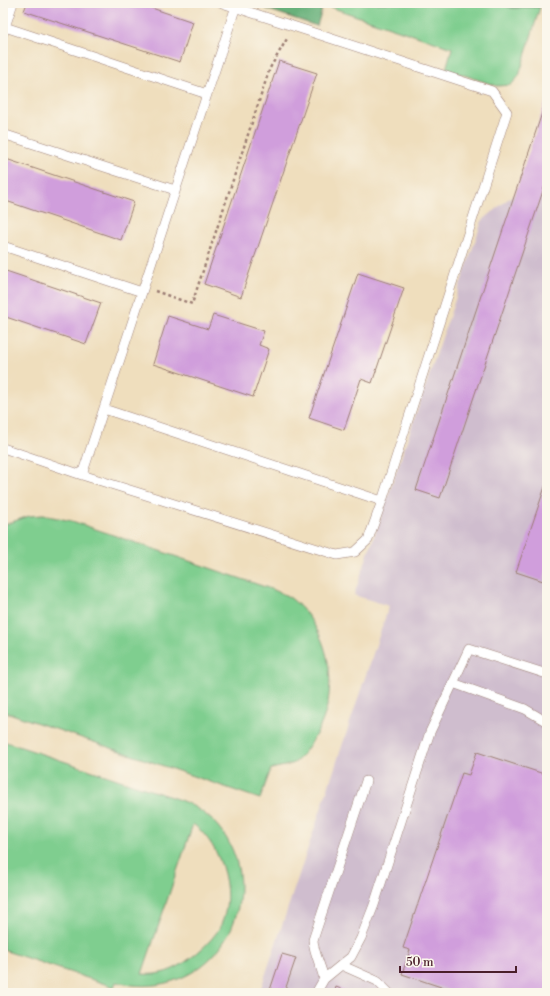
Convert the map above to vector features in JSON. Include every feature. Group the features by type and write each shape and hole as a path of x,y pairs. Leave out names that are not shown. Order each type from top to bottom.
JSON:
{"lane":[{"path":"13,3 4,30 206,94"},
{"path":"3,448 82,475 337,555 354,552 368,540 382,501 507,112 492,91 294,26 236,5 222,3"},
{"path":"82,475 236,5"},
{"path":"3,134 175,190"},
{"path":"3,246 142,290"},
{"path":"104,409 382,501"},
{"path":"316,993 324,979 351,957 361,938 374,905 430,732 469,649 547,674"},
{"path":"453,683 525,709 547,722"},
{"path":"324,979 321,966 314,951 313,940 366,781"},
{"path":"341,965 377,981 389,993"}],"path":[{"path":"142,290 192,304 270,68 294,26"}],"shaded area":[{"path":"547,166 547,993 257,993 261,988 389,606 354,595 482,221"}],"green space":[{"path":"263,3 318,3 323,5 317,26 266,9"},
{"path":"318,3 498,3 512,8 540,7 519,76 511,85 497,86 446,69 452,48"},
{"path":"498,3 541,3 540,7 512,8"},
{"path":"43,515 72,521 274,590 291,598 306,614 317,629 324,646 330,683 328,701 323,719 306,751 294,763 271,769 260,799 3,711 3,525 29,516"},
{"path":"3,741 180,800 208,816 227,838 237,864 240,892 235,920 221,946 201,967 173,981 144,986 116,982 114,987 3,950","holes":["193,824 204,834 219,859 224,874 227,890 223,919 217,932 211,940 183,964 161,973 142,974"]}],"building":[{"path":"27,3 137,3 193,22 180,62 24,11"},
{"path":"279,61 317,73 241,297 204,284"},
{"path":"547,98 547,179 440,498 416,490"},
{"path":"3,158 134,202 121,240 3,200"},
{"path":"3,270 101,303 86,344 3,316"},
{"path":"358,273 404,288 372,383 361,379 344,430 309,418"},
{"path":"213,315 264,331 259,345 269,349 253,397 153,364 168,316 208,329"},
{"path":"547,481 547,568 543,581 516,572"},
{"path":"477,752 547,775 547,993 459,993 402,974 410,950 403,948 462,773 469,775"},
{"path":"282,954 296,958 284,993 269,993"},
{"path":"336,987 352,993 334,993"}]}
